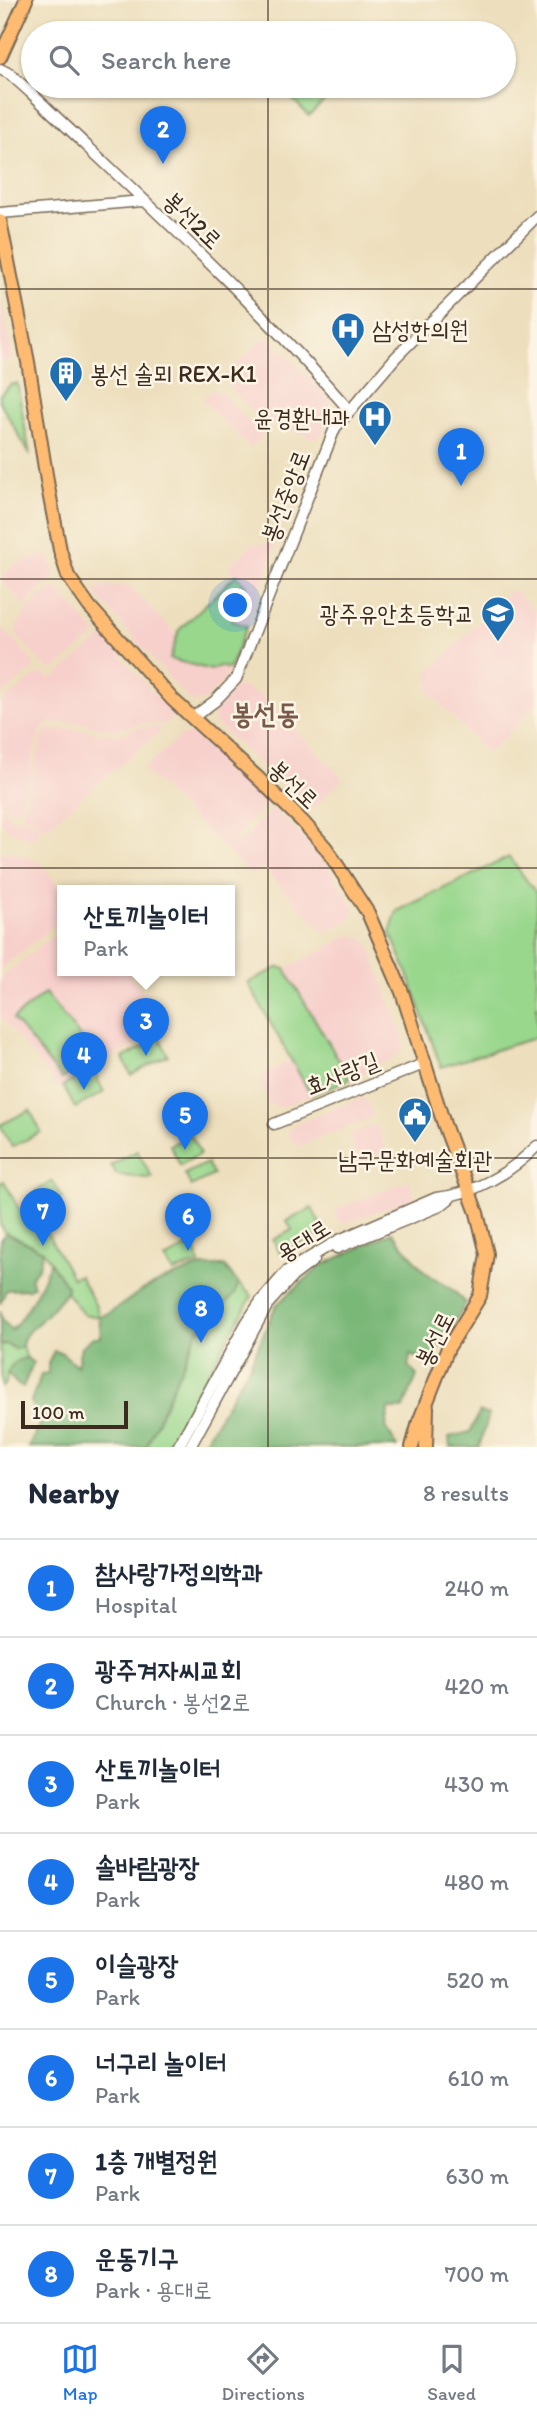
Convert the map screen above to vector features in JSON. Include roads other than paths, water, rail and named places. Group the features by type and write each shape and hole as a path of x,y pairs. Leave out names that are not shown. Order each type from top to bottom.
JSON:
{"main road":[{"path":"0,57 26,0"},
{"name":"봉선로","path":"0,221 60,550 68,576 89,606 172,699 303,822 349,880 368,913 398,979 469,1190 487,1254 484,1278 480,1296 448,1348 412,1447"},
{"path":"426,1447 427,1404"}],"street":[{"name":"봉선2로","path":"0,69 21,84"},
{"name":"봉선2로","path":"36,98 191,245 302,356 349,410"},
{"path":"0,213 143,201"},
{"name":"봉선중앙로","path":"192,718 215,701 236,679 335,428 396,357 537,216"},
{"name":"효사랑길","path":"274,1124 426,1063"},
{"name":"용대로","path":"178,1447 247,1321 273,1285 287,1271 339,1240 436,1198 452,1196 499,1176 537,1146"},
{"name":"용대로","path":"190,1447 268,1304 293,1276 310,1262 333,1250 440,1206 452,1196"}],"place":[{"name":"광주겨자씨교회","path":"163,164"},
{"name":"삼성한의원","path":"348,359"},
{"name":"봉선 솔뫼 REX-K1","path":"66,403"},
{"name":"윤경환내과","path":"375,447"},
{"name":"참사랑가정의학과","path":"461,486"},
{"name":"광주유안초등학교","path":"498,643"},
{"name":"산토끼놀이터","path":"146,1056"},
{"name":"솔바람광장","path":"84,1090"},
{"name":"남구문화예술회관","path":"415,1144"},
{"name":"이슬광장","path":"185,1150"},
{"name":"1층 개별정원","path":"43,1246"},
{"name":"너구리 놀이터","path":"188,1251"},
{"name":"운동기구","path":"201,1343"}],"district":[{"name":"봉선동","path":"265,713"}]}
